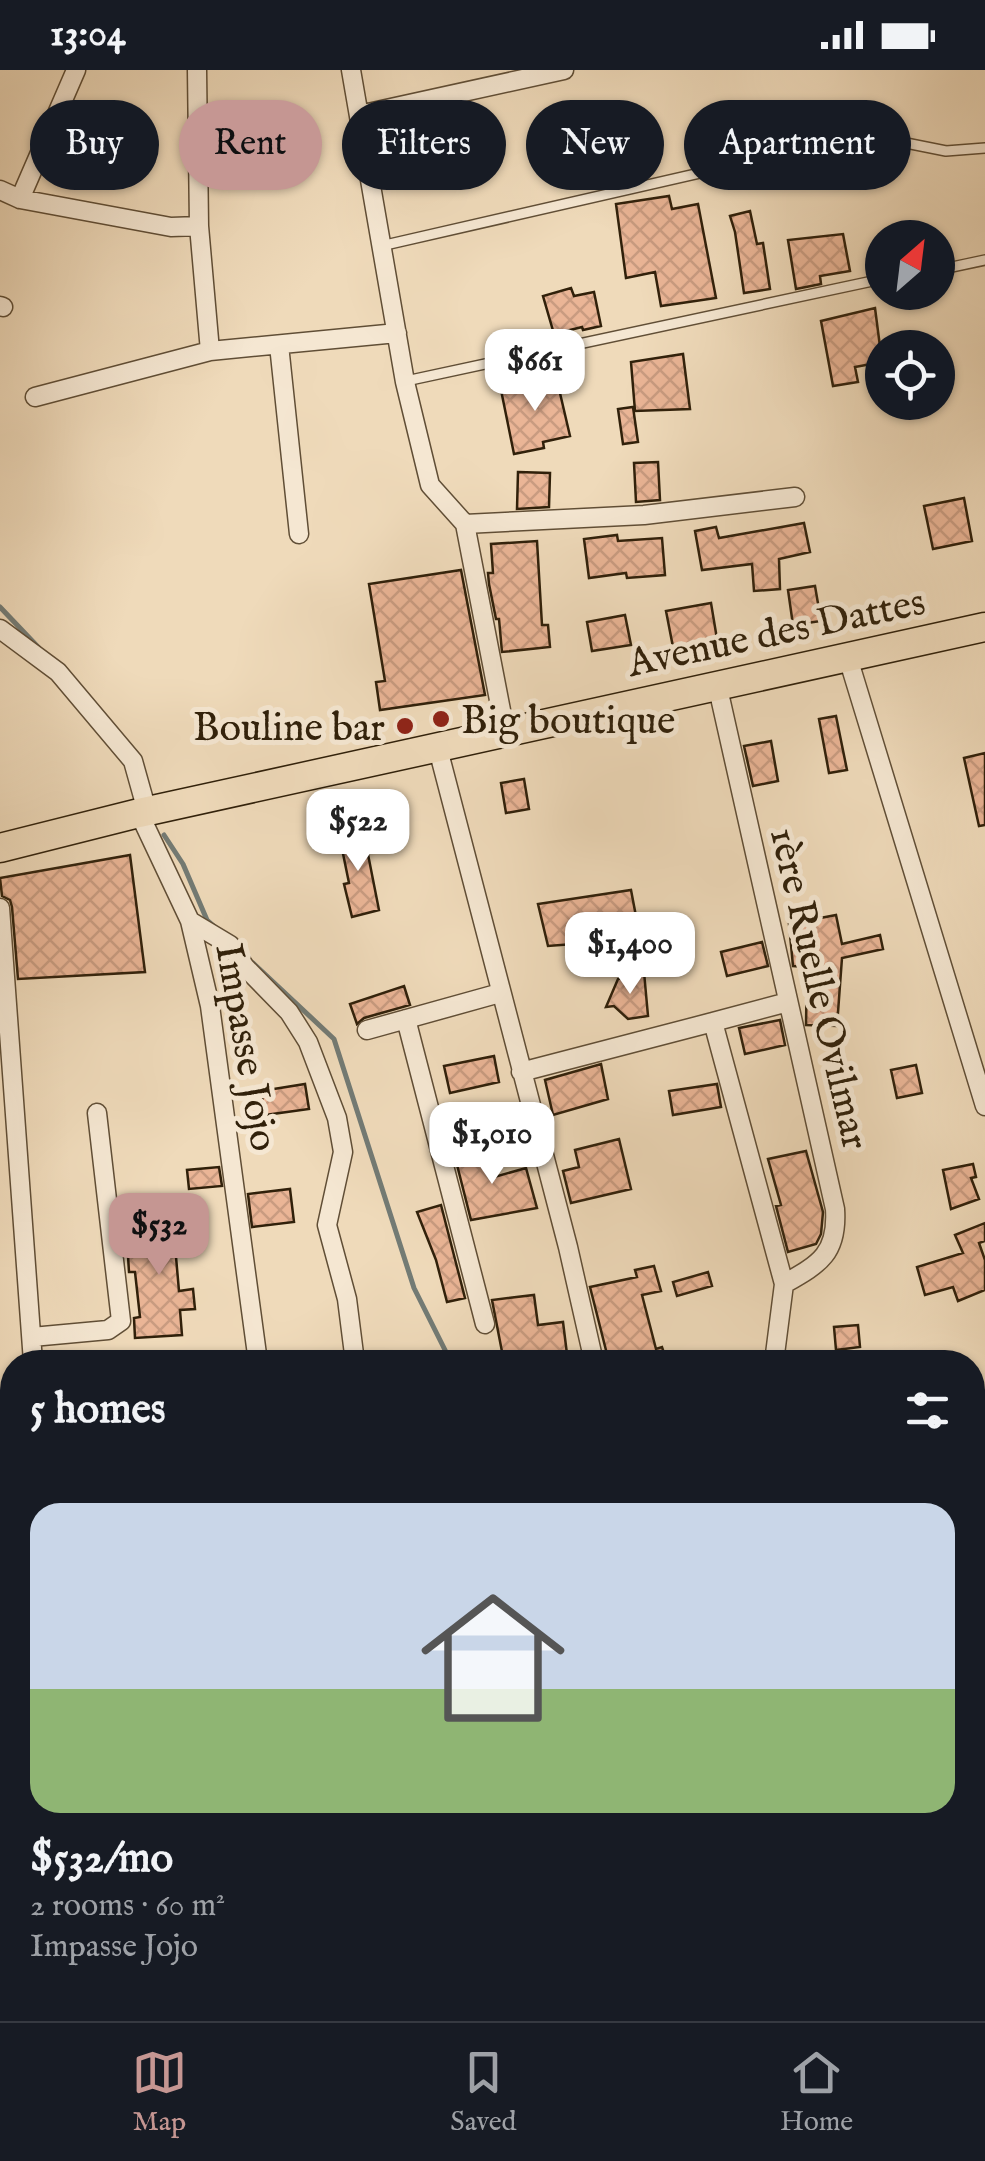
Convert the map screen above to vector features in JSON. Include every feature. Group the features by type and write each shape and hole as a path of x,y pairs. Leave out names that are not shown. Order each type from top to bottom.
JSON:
{"main road":[{"name":"Avenue des Dattes","path":"0,848 504,731 985,627"}],"street":[{"path":"20,200 76,70"},
{"path":"197,70 199,226 210,351"},
{"path":"351,70 356,100"},
{"path":"424,100 564,70"},
{"path":"0,190 20,200 171,227 199,226"},
{"path":"371,190 405,382 430,486 465,524 504,731"},
{"path":"35,397 210,351 397,333"},
{"path":"279,345 299,534"},
{"path":"465,524 644,515 794,497"},
{"name":"Impasse Jojo","path":"0,630 58,672 133,761 143,812 190,921 210,1006 256,1350"},
{"path":"848,658 985,1106"},
{"name":"1ère Ruelle Ovilmar","path":"718,684 836,1226 826,1256 784,1284"},
{"path":"438,749 591,1350"},
{"path":"0,908 33,1350"},
{"path":"190,921 230,945 244,967 289,1012 308,1042 337,1118 343,1152 328,1225 353,1350"},
{"path":"367,1030 500,993"},
{"path":"522,1072 788,1002"},
{"path":"406,1019 485,1324"},
{"path":"713,1022 784,1284 776,1350"},
{"path":"32,1337 108,1330 121,1321 123,1312 97,1114"}],"lane":[{"path":"380,246 853,138 946,151 985,148"},
{"path":"955,266 985,260"},
{"path":"405,382 865,282"}],"building":[{"path":"669,196 672,209 698,204 716,298 661,306 655,272 626,278 616,204"},
{"path":"750,211 757,244 763,243 770,289 744,293 730,216"},
{"path":"843,234 850,271 820,276 821,284 796,289 788,240"},
{"path":"571,288 574,296 594,292 601,326 554,334 543,296"},
{"path":"875,310 878,330 865,330 865,365 855,367 858,382 833,386 821,321"},
{"path":"683,354 690,409 635,411 631,362"},
{"path":"556,376 570,436 543,442 544,448 514,454 501,390"},
{"path":"633,407 638,442 623,444 618,409"},
{"path":"658,462 660,500 636,502 634,463"},
{"path":"518,472 550,473 549,507 517,509"},
{"path":"964,498 972,541 933,549 924,506"},
{"path":"804,523 810,552 779,559 780,589 754,591 752,564 702,570 695,531 716,527 719,538"},
{"path":"617,535 618,541 662,538 665,575 627,578 626,573 589,578 584,539"},
{"path":"537,541 542,625 548,625 550,647 502,652 499,619 489,584 488,573 493,573 491,544"},
{"path":"461,570 485,695 380,710 376,682 385,681 369,584"},
{"path":"815,586 821,621 793,625 788,590"},
{"path":"711,603 717,639 673,647 666,611"},
{"path":"625,615 631,645 592,651 587,622"},
{"path":"836,716 847,770 829,773 819,719"},
{"path":"771,741 778,781 753,786 744,746"},
{"path":"985,753 985,825 979,826 964,758"},
{"path":"524,779 529,809 506,813 501,783"},
{"path":"363,829 379,910 352,917 339,834"},
{"path":"130,855 145,972 18,979 12,907 10,900 2,896 0,878"},
{"path":"631,890 639,932 597,942 578,940 574,944 548,946 538,904"},
{"path":"836,915 842,944 880,935 883,949 842,958 837,1026 806,1025 807,967 793,966 789,924"},
{"path":"762,942 768,966 727,976 721,952"},
{"path":"644,972 648,1016 628,1019 614,1006 606,1007 618,979"},
{"path":"404,986 410,1005 364,1018 357,1024 350,1004"},
{"path":"780,1020 785,1045 745,1054 739,1028"},
{"path":"494,1056 499,1082 450,1093 444,1066"},
{"path":"601,1064 608,1099 553,1115 545,1080"},
{"path":"916,1065 922,1093 897,1098 891,1070"},
{"path":"305,1084 309,1109 265,1115 261,1091"},
{"path":"717,1084 721,1107 673,1115 669,1091"},
{"path":"619,1139 631,1189 571,1203 563,1171 579,1167 575,1150"},
{"path":"483,1145 491,1178 526,1168 537,1208 471,1220 454,1153"},
{"path":"806,1151 823,1212 821,1234 816,1244 788,1252 776,1206 781,1205 768,1159"},
{"path":"973,1164 976,1177 971,1178 979,1199 951,1209 943,1170"},
{"path":"219,1167 222,1186 189,1189 187,1170"},
{"path":"290,1189 294,1222 252,1227 248,1194"},
{"path":"441,1205 465,1298 447,1302 417,1212"},
{"path":"176,1210 179,1291 193,1289 195,1309 180,1310 182,1335 135,1338 134,1318 140,1317 135,1272 129,1272 128,1256 144,1255 141,1212"},
{"path":"985,1223 985,1241 979,1243 985,1260 985,1290 958,1301 953,1287 925,1295 917,1267 963,1253 955,1235"},
{"path":"654,1266 661,1291 642,1295 656,1349 663,1350 606,1350 590,1287 637,1277 635,1270"},
{"path":"708,1272 712,1286 677,1296 673,1282"},
{"path":"534,1295 538,1325 563,1322 566,1350 502,1350 492,1300"},
{"path":"858,1325 860,1347 836,1350 834,1327"}],"waterway":[{"path":"0,607 39,648"},
{"path":"164,835 183,864 207,920 216,928"},
{"path":"253,963 334,1039 414,1288 445,1350"}],"place":[{"name":"Big boutique","path":"441,719"},
{"name":"Bouline bar","path":"405,726"}]}
